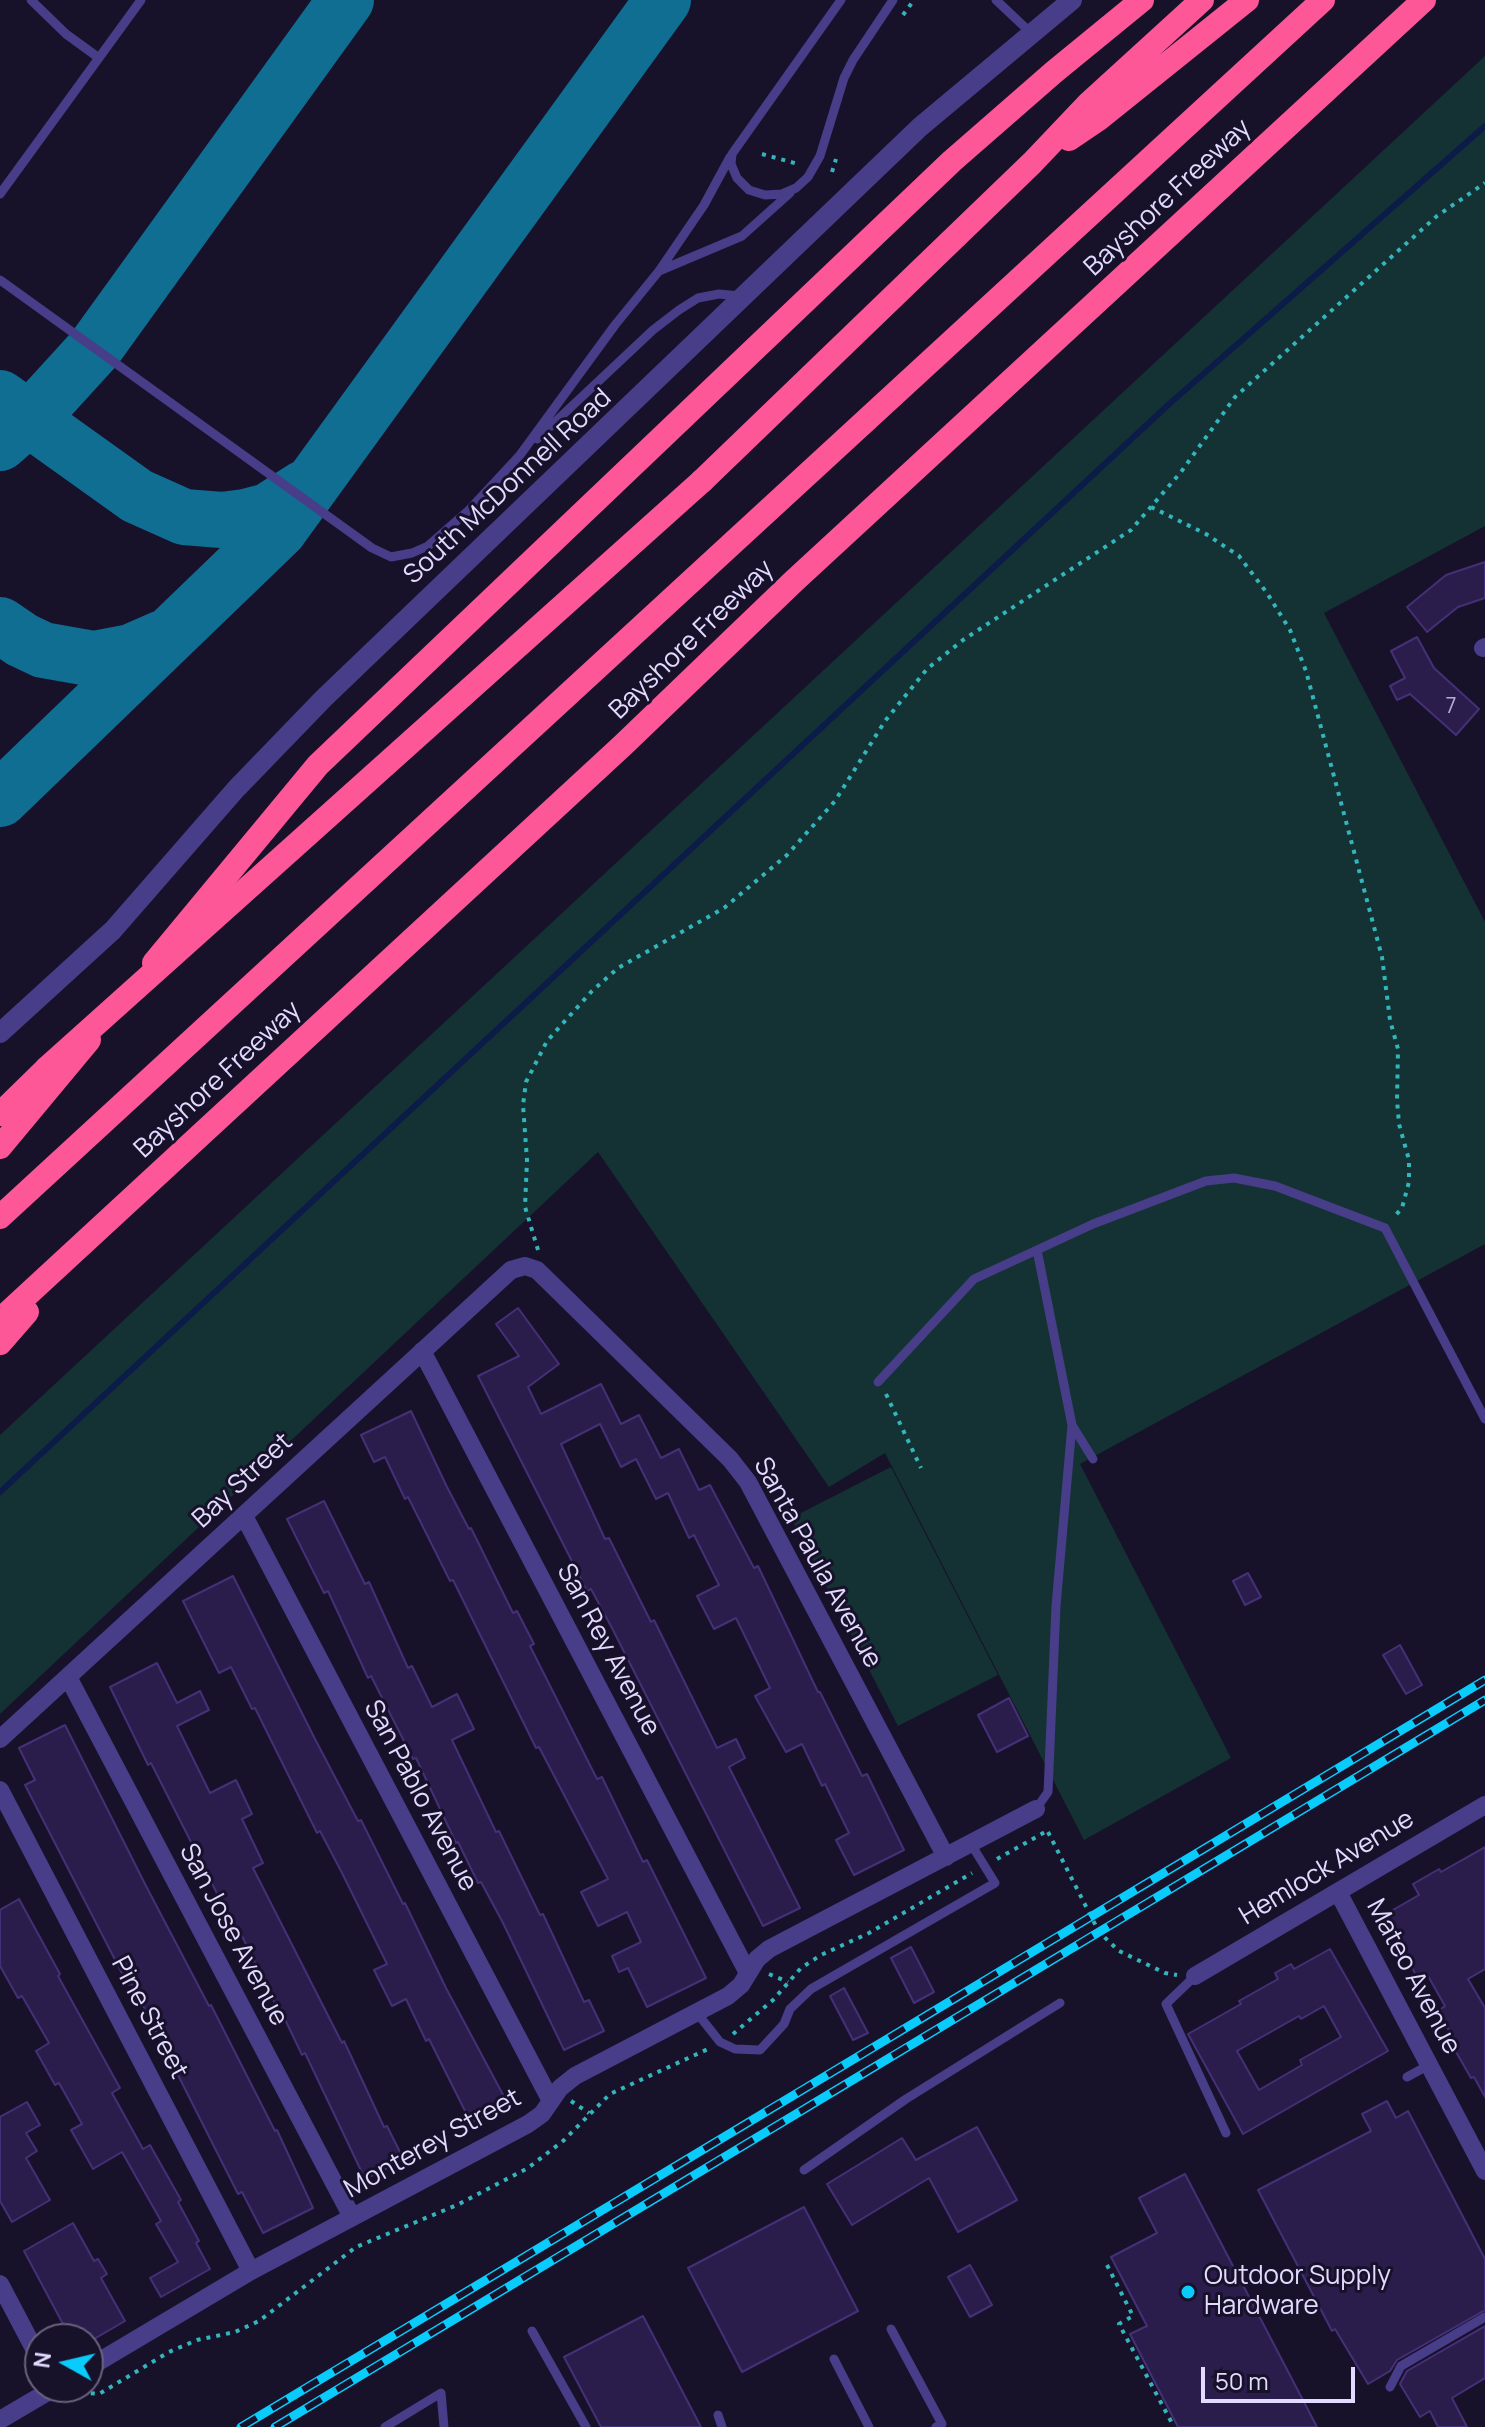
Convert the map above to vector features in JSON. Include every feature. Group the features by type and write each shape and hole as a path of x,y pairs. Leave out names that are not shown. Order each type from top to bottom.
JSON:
{"highway":[{"path":"0,1147 318,765 930,181 1042,82 1142,0"},
{"path":"0,1112 702,481 1032,163 1089,103 1202,0"},
{"path":"1032,163 1100,118 1247,0"},
{"name":"Bayshore Freeway","path":"0,1217 1323,0"},
{"name":"Bayshore Freeway","path":"0,1320 1424,0"},
{"path":"0,1343 105,1222"}],"street":[{"name":"South McDonnell Road","path":"0,1033 113,930 216,811 296,725 920,127 1072,0"},
{"name":"Bay Street","path":"0,1739 511,1270 531,1268"},
{"name":"Santa Paula Avenue","path":"531,1268 730,1459 748,1482 946,1857"},
{"name":"San Rey Avenue","path":"422,1351 748,1973"},
{"name":"San Pablo Avenue","path":"244,1516 551,2101"},
{"name":"San Jose Avenue","path":"68,1677 352,2217"},
{"name":"Pine Street","path":"0,1790 251,2271"},
{"name":"Hemlock Avenue","path":"1195,1976 1485,1805"},
{"name":"Monterey Street","path":"104,2358 251,2271 528,2124 542,2114 560,2088 575,2076 728,1996 741,1985 757,1959 769,1949 1036,1809"},
{"name":"Mateo Avenue","path":"1338,1892 1485,2171"},
{"path":"0,2284 24,2330"},
{"path":"0,2420 28,2403"}],"lane":[{"path":"31,0 66,34 99,58"},
{"path":"0,194 141,0"},
{"path":"520,455 615,325 659,271 704,205 732,154 841,0"},
{"path":"659,271 742,236 808,177 820,156 844,78 893,0"},
{"path":"996,0 1031,33"},
{"path":"732,154 731,164 737,178 749,190 765,195 782,194 796,188"},
{"path":"0,280 372,548 391,557 428,546 468,511 520,455 653,330 679,310 698,298 719,294 744,296"},
{"path":"878,1382 974,1279 1093,1224 1206,1181 1234,1178 1275,1186 1385,1228 1485,1419"},
{"path":"1036,1809 1048,1792 1056,1606 1072,1425 1037,1250"},
{"path":"1072,1425 1093,1459"},
{"path":"697,2012 720,2042 735,2049 760,2050 784,2024 790,2009 811,1989 995,1883 971,1844"},
{"path":"1195,1976 1166,2004 1226,2133"},
{"path":"804,2170 906,2099 1060,2003"},
{"path":"1407,2077 1429,2065"},
{"path":"1390,2387 1401,2366 1485,2317"},
{"path":"891,2329 942,2424 936,2427"},
{"path":"532,2331 586,2427"},
{"path":"834,2359 869,2427"},
{"path":"385,2427 441,2393 444,2427"},
{"path":"718,2415 722,2427"}],"path":[{"path":"896,24 914,0"},
{"path":"762,154 799,164"},
{"path":"832,172 836,158"},
{"path":"531,1268 539,1252 525,1207 527,1160 523,1105 526,1082 547,1041 592,991 618,968 724,908 787,855 835,801 885,721 927,669 963,640 1131,530 1181,472 1235,397 1437,216 1485,183"},
{"path":"1151,507 1206,534 1239,556 1290,630 1306,671 1382,957 1390,1020 1398,1049 1397,1100 1399,1124 1409,1160 1409,1182 1402,1208 1385,1228"},
{"path":"878,1382 891,1402 921,1468"},
{"path":"1036,1809 1099,1932 1119,1951 1165,1973 1195,1976"},
{"path":"1001,1856 1047,1831"},
{"path":"731,2036 773,2000 801,1968 821,1955 869,1933 974,1871"},
{"path":"104,2391 169,2352 197,2340 235,2332 259,2321 356,2247 457,2205 528,2168 563,2141 610,2094 710,2048"},
{"path":"350,2237 356,2247"},
{"path":"1107,2265 1133,2316 1119,2324 1174,2427"}],"green space":[{"path":"1485,56 1485,526 1324,613 1485,922 1485,1244 1080,1464 1231,1758 1084,1840 885,1453 829,1487 598,1152 0,1714 0,1435"},
{"path":"891,1467 998,1675 898,1726 791,1518"}],"building":[{"path":"1485,562 1485,598 1458,607 1427,632 1407,607 1446,575"},
{"path":"1417,637 1434,668 1479,709 1456,735 1410,694 1397,700 1390,686 1405,678 1391,651"},
{"path":"518,1308 559,1364 528,1387 541,1414 601,1384 621,1424 639,1415 661,1458 679,1449 699,1490 710,1485 754,1568 758,1566 818,1692 862,1776 867,1774 904,1850 854,1875 836,1840 849,1833 825,1784 822,1786 802,1744 786,1752 755,1696 770,1688 736,1618 714,1629 697,1596 719,1585 694,1535 689,1538 668,1493 656,1499 636,1459 621,1467 600,1424 561,1444 605,1539 609,1538 651,1622 654,1620 717,1748 736,1739 745,1758 729,1767 800,1908 763,1926 613,1630 591,1589 587,1591 478,1376 519,1356 496,1324"},
{"path":"411,1411 513,1613 517,1611 534,1644 530,1646 597,1779 602,1777 643,1862 647,1860 706,1978 647,2007 628,1968 619,1972 612,1956 641,1942 627,1912 598,1926 581,1892 608,1879 539,1747 536,1748 408,1497 405,1499 385,1457 374,1462 361,1435"},
{"path":"324,1501 365,1584 369,1582 408,1668 412,1666 432,1707 457,1694 474,1729 452,1740 496,1832 499,1831 540,1915 543,1914 584,2002 589,2000 604,2031 564,2050 503,1923 456,1843 416,1758 413,1759 371,1676 368,1678 328,1591 324,1593 287,1519"},
{"path":"1248,1573 1261,1597 1245,1605 1233,1581"},
{"path":"233,1576 315,1739 405,1903 508,2104 471,2123 406,1999 392,2006 374,1970 387,1964 342,1873 320,1831 317,1833 255,1708 252,1709 231,1667 219,1673 183,1601"},
{"path":"1400,1645 1422,1685 1406,1694 1383,1655"},
{"path":"157,1663 177,1703 200,1691 209,1710 177,1726 210,1793 236,1780 252,1814 242,1819 263,1863 253,1868 342,2043 344,2041 384,2127 387,2126 404,2160 365,2179 305,2053 302,2055 279,2012 110,1687"},
{"path":"1009,1698 1028,1736 997,1752 978,1715"},
{"path":"65,1725 145,1884 277,2130 313,2208 263,2233 242,2192 238,2194 132,1984 128,1985 25,1785 35,1780 19,1748"},
{"path":"1485,1847 1485,1969 1468,1979 1485,2008 1485,2097 1452,2045 1456,2043 1438,2011 1445,2006 1428,1976 1419,1981 1384,1915 1419,1895 1413,1884"},
{"path":"19,1899 120,2088 112,2093 143,2149 150,2145 181,2200 178,2202 210,2269 161,2297 150,2278 178,2262 156,2224 161,2221 122,2152 93,2169 71,2130 82,2124 36,2051 49,2043 22,1996 18,1998 0,1966 0,1910"},
{"path":"911,1947 934,1992 914,2003 891,1958"},
{"path":"1330,1949 1388,2051 1243,2134 1188,2034 1278,1979 1275,1973 1291,1964 1294,1969","holes":["1324,2006 1341,2037 1300,2060 1302,2065 1259,2090 1237,2051 1299,2016 1301,2019"]},
{"path":"844,1988 868,2033 853,2040 830,1996"},
{"path":"1387,2101 1396,2118 1408,2111 1485,2259 1485,2310 1397,2360 1390,2371 1368,2384 1335,2329 1332,2331 1258,2190 1371,2131 1362,2114"},
{"path":"27,2102 40,2125 26,2133 37,2151 26,2158 50,2200 12,2222 0,2201 0,2117"},
{"path":"977,2127 1017,2200 958,2232 929,2178 852,2225 827,2184 902,2138 916,2160"},
{"name":"Outdoor Supply Hardware","path":"1185,2174 1317,2427 1178,2427 1130,2334 1147,2326 1111,2257 1157,2233 1139,2198"},
{"path":"804,2207 858,2311 742,2372 688,2268"},
{"path":"73,2223 94,2261 98,2259 107,2274 101,2278 125,2321 104,2333 104,2323 62,2323 24,2251"},
{"path":"970,2265 992,2305 970,2317 948,2277"},
{"path":"643,2316 701,2427 601,2427 564,2357"},
{"path":"1485,2326 1485,2378 1452,2398 1467,2427 1438,2427 1430,2411 1420,2417 1400,2384 1407,2371"}],"waterway":[{"path":"0,1492 1167,406 1485,126"}],"taxiway":[{"path":"0,443 43,405 95,348 346,0"},
{"path":"0,799 279,530 663,0"},
{"path":"0,398 137,496 184,517 222,520 245,517 268,511 304,488"},
{"path":"0,625 43,650 94,659 131,652 163,638"}],"railway":[{"path":"241,2427 1485,1680"},
{"path":"275,2427 1485,1700"}],"place":[{"name":"Outdoor Supply Hardware","path":"1188,2292"}]}
